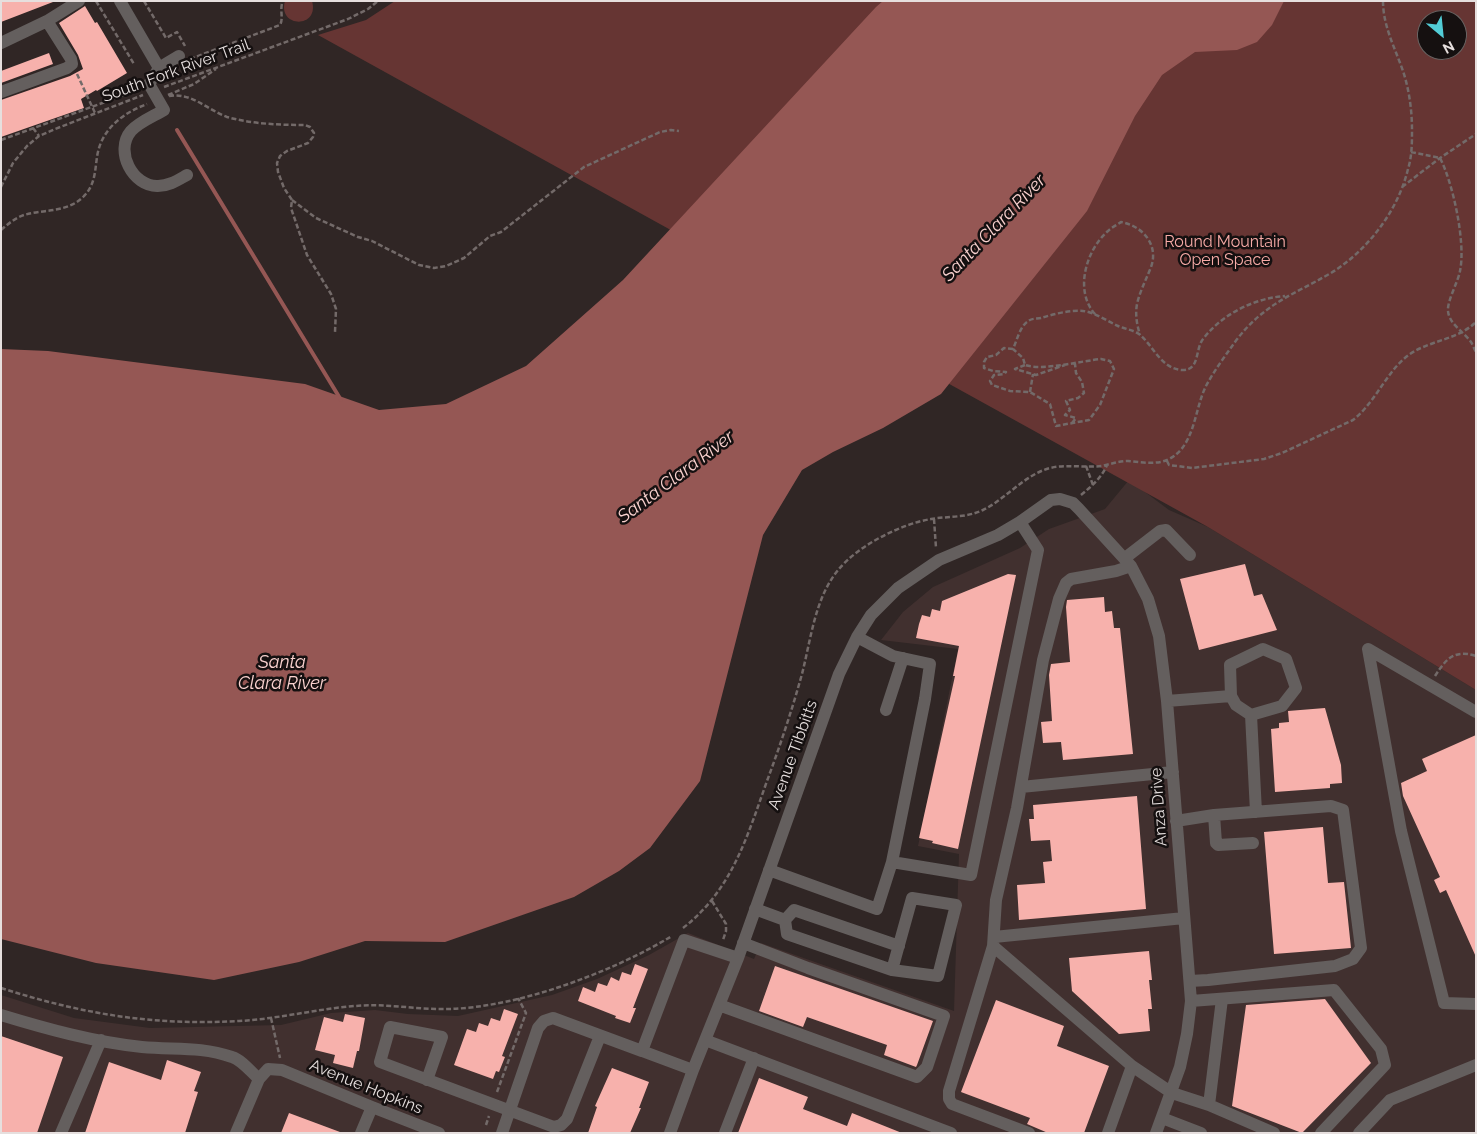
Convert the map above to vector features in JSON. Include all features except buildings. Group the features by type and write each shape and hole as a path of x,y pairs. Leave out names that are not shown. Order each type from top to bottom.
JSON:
{"street":[{"path":"1,44 47,21 78,1"},
{"path":"120,1 159,68 154,92 164,110 130,131 126,140 126,160 137,178 156,187 165,186 187,175"},
{"path":"1,92 67,68 72,64 71,59 47,21"},
{"path":"159,68 182,59"},
{"name":"Avenue Tibbitts","path":"670,1133 692,1070 738,958 839,674 871,615 898,588 938,560 998,535 1051,500 1060,499 1073,503"},
{"name":"Anza Drive","path":"1073,503 1128,562 1148,598 1160,636 1191,1001 1180,1067 1156,1133"},
{"path":"892,862 971,875 1038,550 1020,522"},
{"path":"1029,1133 952,1104 949,1099 949,1091 993,941 996,900 1021,787 1043,660 1059,599 1066,583 1071,579 1116,571 1160,531 1166,530 1190,555"},
{"path":"769,870 877,909 892,862 925,700 930,664 893,656 857,638"},
{"path":"1263,649 1286,659 1296,688 1282,706 1252,715 1236,704 1231,696 1230,665 1263,649"},
{"path":"1476,712 1368,649 1401,831 1444,1003 1476,1004"},
{"path":"886,710 903,658"},
{"path":"1167,701 1231,696"},
{"path":"1252,715 1256,812"},
{"path":"1021,787 1173,772"},
{"path":"1176,821 1214,815 1330,806 1343,810 1361,948 1353,959 1335,966 1190,981"},
{"path":"1214,815 1216,843 1218,845 1253,843"},
{"path":"785,920 787,934 892,970 938,976 956,905 912,898 892,970"},
{"path":"755,909 785,920"},
{"path":"785,920 794,910 899,946"},
{"path":"993,941 1184,918"},
{"path":"642,1051 684,940 738,958"},
{"path":"993,941 1132,1066 1172,1093 1209,1105 1274,1133"},
{"path":"719,1005 917,1077 927,1067 944,1016 743,943"},
{"path":"1191,1001 1334,990 1381,1049 1385,1065 1321,1133"},
{"path":"1209,1105 1222,999"},
{"path":"1,1015 51,1030 100,1040 143,1047 203,1049 235,1058 259,1078"},
{"path":"502,1133 538,1028 544,1021 553,1018 692,1070"},
{"path":"427,1080 442,1037 390,1027 380,1062 427,1080 554,1127 561,1125 567,1119 600,1036"},
{"path":"61,1133 100,1040"},
{"path":"705,1040 929,1129 951,1133"},
{"path":"725,1133 754,1058"},
{"path":"1359,1133 1390,1100 1476,1065"},
{"path":"1108,1133 1132,1066"},
{"path":"236,1133 259,1078 268,1069 282,1070"},
{"name":"Avenue Hopkins","path":"282,1070 439,1133"},
{"path":"361,1133 372,1107"},
{"path":"1162,1118 1201,1133"}],"path":[{"path":"96,1 134,64"},
{"path":"144,1 166,38 177,32 192,58"},
{"path":"182,59 192,58 280,25 282,22 280,11 283,1"},
{"name":"South Fork River Trail","path":"1,187 13,163 27,146 39,136 95,113 348,19 368,9 378,1"},
{"path":"1107,465 1104,472 1093,485 1086,466 1107,465 1116,462 1148,463 1166,460 1183,449 1188,441 1198,406 1206,387 1239,338 1255,320 1287,296 1321,278 1349,260 1379,228 1391,209 1402,188 1409,166 1412,128 1407,86 1403,70 1390,40 1383,10 1383,1"},
{"path":"72,64 95,113"},
{"path":"1,230 10,222 24,215 62,209 76,203 85,196 91,186 95,176 97,155 104,137 118,119 154,92 194,84 221,66"},
{"path":"1,140 138,90 180,95 227,116 272,125 305,125 310,127 314,133 313,137 308,143 287,151 280,156 277,163 284,188 292,200 316,218 358,237 372,241 418,265 434,268 446,266 464,258 490,236 501,232 584,168 660,132 679,131"},
{"path":"33,128 39,136"},
{"path":"1402,188 1440,158 1476,134"},
{"path":"1411,152 1440,158 1446,169 1460,230 1462,250 1460,270 1449,303 1448,312 1451,320 1471,342 1476,352"},
{"path":"292,200 291,208 307,254 331,294 336,309 335,332"},
{"path":"1096,315 1089,308 1084,296 1083,283 1088,264 1099,242 1108,230 1121,222 1129,224 1140,229 1150,240 1152,252 1152,266 1141,290 1137,306 1137,325 1140,336"},
{"path":"1013,349 1025,323 1030,320 1074,311 1084,311 1140,336 1149,343 1164,362 1172,368 1182,370 1190,368 1195,363 1197,348 1201,341 1210,330 1222,321 1251,304 1270,297 1287,296"},
{"path":"1166,460 1169,465 1192,468 1264,458 1282,453 1353,420 1362,413 1401,362 1410,354 1420,348 1463,332 1476,322"},
{"path":"1025,365 1023,358 1013,349 1004,348 996,355 987,358 984,362 984,368 1006,372 994,375 991,378 992,385 997,388 1030,392 1050,404 1056,426 1070,424 1089,420 1100,405 1114,369 1110,361 1101,359 1070,363 1043,368 1032,368 1025,365 1016,369 1036,375 1070,363 1075,364 1076,373 1082,382 1084,393 1078,398 1066,401 1070,410 1065,415 1076,418 1070,424"},
{"path":"1030,392 1033,374"},
{"path":"934,519 938,560"},
{"path":"1429,685 1449,658 1457,654 1476,656"},
{"path":"712,901 726,924 726,931 719,952"},
{"path":"1,988 82,1010 152,1021 200,1022 271,1018 356,1006 388,1005 421,1009 449,1009 479,1006 563,986 650,949 675,934"},
{"path":"486,1125 526,1013 518,998"},
{"path":"271,1018 282,1070"}],"shaded area":[{"path":"1129,480 1169,510 1208,527 1476,690 1476,1133 1,1133 1,995 74,1018 150,1028 281,1025 331,1013 375,1010 408,1014 458,1016 552,995 597,979 649,955 688,933 754,959 761,943 954,1011 959,854 918,846 958,649 881,640 903,612 933,587 1020,548 1049,529 1105,509"}],"green space":[{"path":"285,1 312,1 313,10 310,17 298,22 292,20 284,10"},
{"name":"Round Mountain Open Space","path":"395,1 1476,1 1476,690 1208,527 318,35 366,20"}],"water":[{"name":"Santa Clara River","path":"883,1 1284,1 1272,25 1257,42 1237,50 1195,52 1162,75 1135,116 1087,211 941,394 883,428 833,452 802,470 763,535 700,781 650,848 619,871 574,897 445,942 365,941 299,962 214,980 96,963 1,939 1,349 48,351 305,384 379,410 446,404 526,366 623,280"}],"waterway":[{"path":"177,130 341,400"}]}
